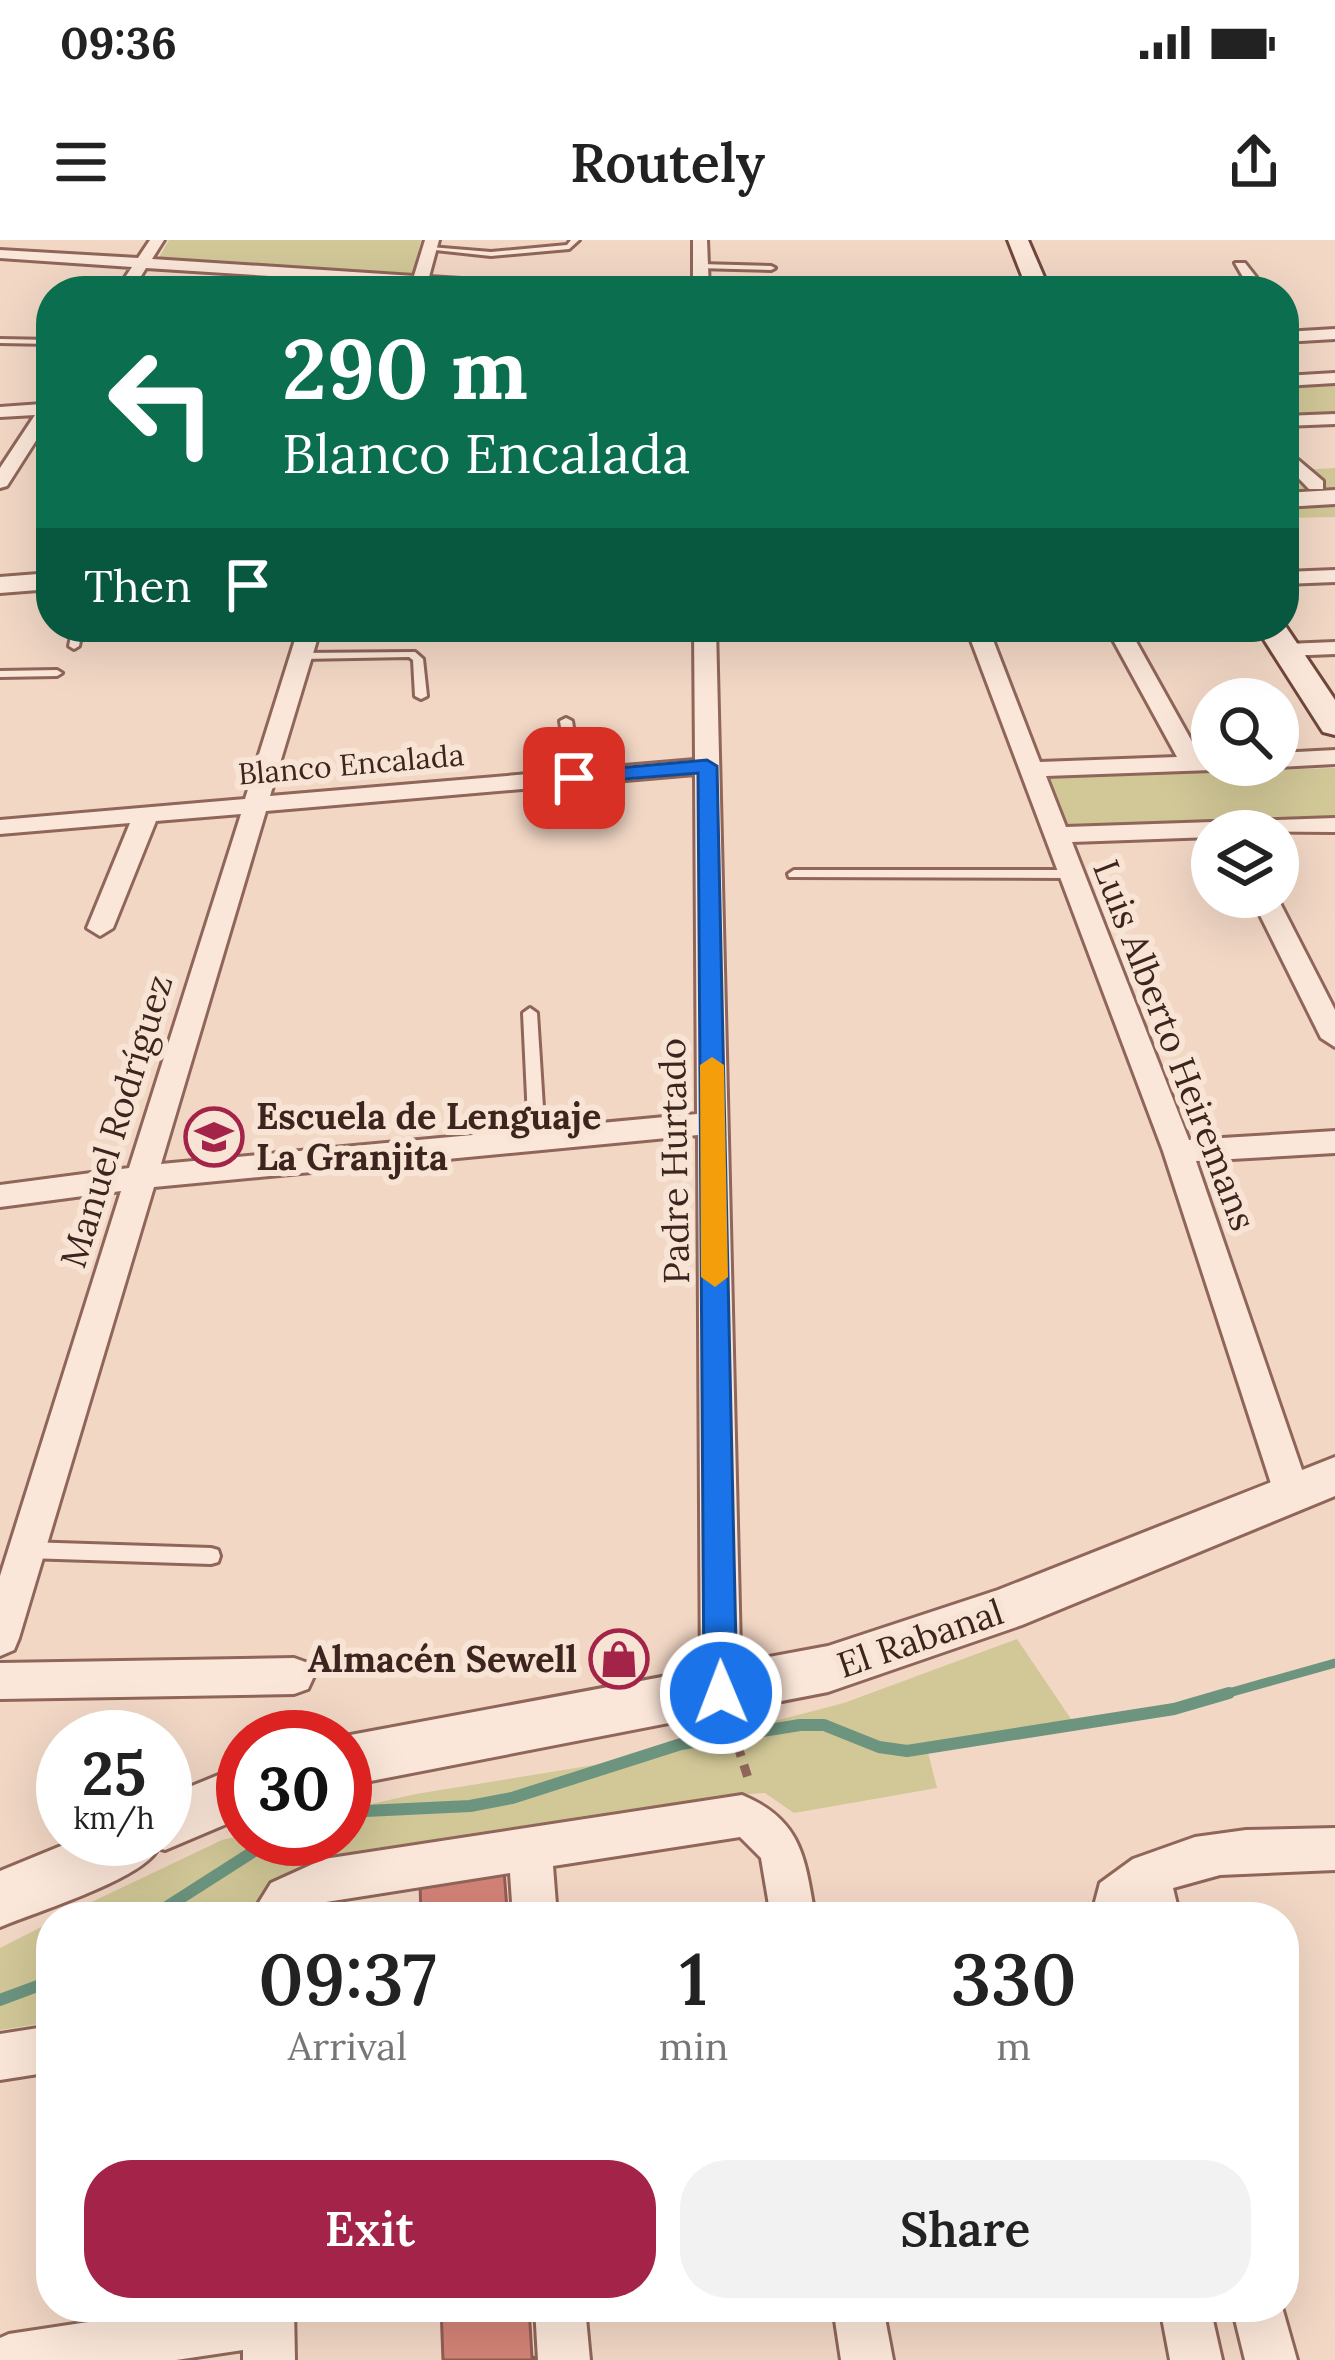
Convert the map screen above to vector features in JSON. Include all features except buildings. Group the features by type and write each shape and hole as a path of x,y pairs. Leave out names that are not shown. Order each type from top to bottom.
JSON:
{"main road":[{"path":"1018,240 1034,276"},
{"path":"1281,642 1335,725"}],"street":[{"path":"134,276 158,240"},
{"path":"700,240 700,276"},
{"path":"421,276 431,245"},
{"path":"0,254 264,276"},
{"path":"1240,266 1248,276"},
{"path":"1299,332 1335,334"},
{"path":"1299,380 1335,378"},
{"path":"0,412 36,409"},
{"path":"1299,420 1335,419"},
{"path":"0,482 36,429"},
{"path":"1299,465 1329,489"},
{"path":"1299,488 1329,489"},
{"path":"1299,496 1329,489"},
{"path":"1299,577 1335,576"},
{"path":"0,585 36,582"},
{"name":"Manuel Rodríguez","path":"0,1638 305,642"},
{"name":"Padre Hurtado","path":"705,642 726,1708"},
{"name":"Luis Alberto Heiremans","path":"983,642 1178,1151 1314,1485"},
{"path":"1126,642 1191,746"},
{"path":"1299,642 1335,648"},
{"path":"1299,759 1335,758"},
{"path":"1034,769 1191,764"},
{"name":"Blanco Encalada","path":"0,827 707,766"},
{"path":"100,928 146,815"},
{"path":"1299,827 1335,825"},
{"path":"1054,835 1191,831"},
{"path":"1275,918 1335,1037"},
{"path":"0,1196 138,1178 712,1123"},
{"path":"1178,1151 1335,1142"},
{"name":"El Rabanal","path":"372,1758 726,1708 1005,1610 1314,1485"},
{"path":"0,1681 294,1676"},
{"path":"283,1902 324,1881 742,1816 761,1822 775,1838 790,1902"},
{"path":"530,1847 534,1902"},
{"path":"1114,1902 1148,1874 1202,1853 1335,1849"},
{"path":"0,1898 82,1866"},
{"path":"1148,1874 1155,1902"},
{"path":"0,2057 36,2051"},
{"path":"561,2322 564,2360"},
{"path":"860,2322 866,2360"},
{"path":"1188,2322 1196,2360"},
{"path":"1261,2322 1271,2360"},
{"path":"9,2360 269,2329"}],"lane":[{"path":"431,245 491,254 569,247 574,240"},
{"path":"700,266 770,268"},
{"path":"0,341 36,342"},
{"path":"74,646 75,642"},
{"path":"313,642 411,654 418,659 421,696"},
{"path":"0,674 57,673"},
{"path":"566,721 574,778"},
{"path":"794,874 1070,874"},
{"path":"530,1012 537,1139"},
{"path":"26,1550 211,1556"}],"path":[{"path":"726,1708 737,1744"}],"shaded area":[{"path":"169,240 421,240 412,275 158,259"},
{"path":"1335,385 1335,417 1299,419 1299,387"},
{"path":"1335,468 1335,517 1299,518 1299,470"},
{"path":"1335,768 1335,817 1299,818 1299,810 1191,810 1191,821 1059,825 1043,777 1191,772 1191,786 1299,786 1299,769"},
{"path":"1017,1639 1075,1725 927,1749 937,1788 794,1813 765,1793 723,1796 372,1855 372,1804 619,1761 844,1703"},
{"path":"216,1843 216,1866 310,1866 279,1884 266,1902 92,1902 167,1866 192,1866 192,1854"},
{"path":"36,1930 36,2024 0,2030 0,1948"}],"waterway":[{"path":"1218,1696 1335,1663"},
{"path":"372,1811 470,1806 512,1798 681,1744 800,1725 824,1725 879,1747 907,1751 1174,1709 1229,1693"},
{"path":"174,1902 231,1866"},
{"path":"0,2000 36,1987"}],"slow traffic":[{"path":"712,1065 715,1277"}],"place":[{"name":"Escuela de Lenguaje La Granjita","path":"214,1137"},
{"name":"Almacén Sewell","path":"619,1659"}],"route":[{"path":"574,778 707,766 721,1693"}]}
